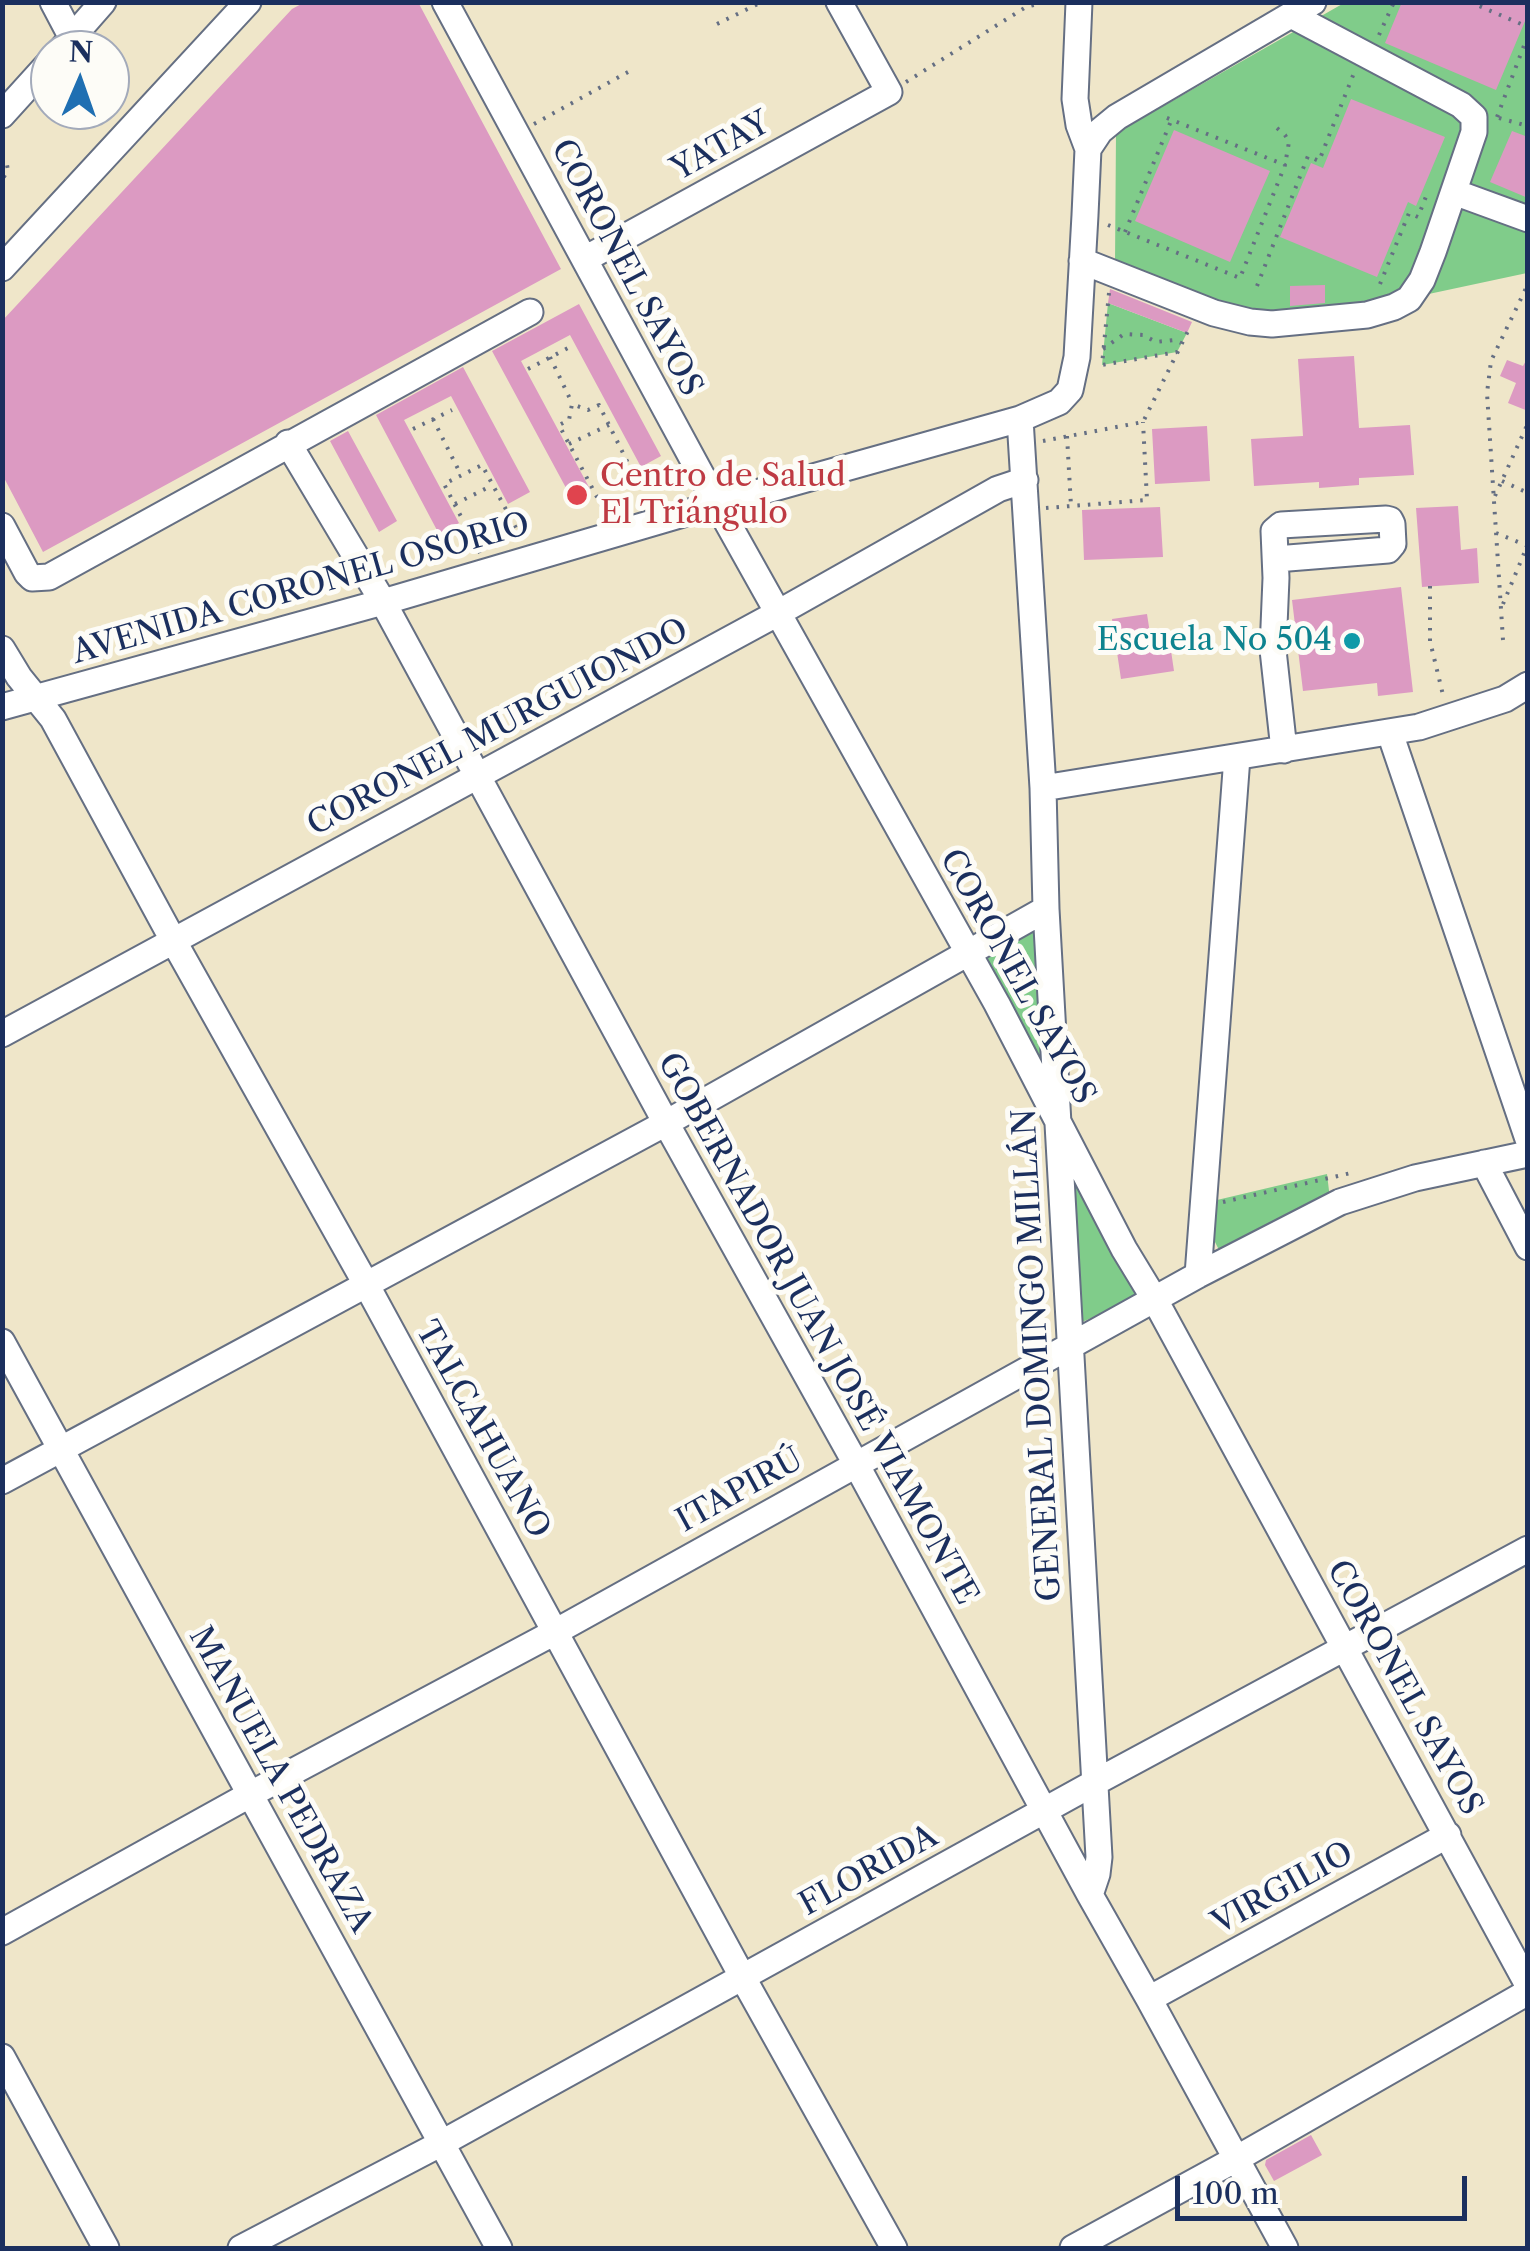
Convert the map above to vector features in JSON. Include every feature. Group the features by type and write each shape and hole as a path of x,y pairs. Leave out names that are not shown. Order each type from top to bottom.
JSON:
{"street":[{"path":"53,2 62,30"},
{"path":"78,30 103,2"},
{"path":"2,268 248,2"},
{"name":"CORONEL SAYOS","path":"445,2 716,504 997,1004 1124,1249 1346,1649 1528,1989"},
{"path":"839,2 889,92"},
{"path":"1022,431 1070,390 1077,357 1088,149 1075,98 1079,2"},
{"path":"1082,262 1199,307 1250,322 1272,324 1367,316 1394,307 1409,299 1422,280 1443,186 1485,119 1474,117 1461,104 1366,55 1302,9 1134,106 1100,131 1088,149"},
{"path":"2,115 30,84"},
{"name":"YATAY","path":"585,259 889,92"},
{"path":"1443,186 1528,220"},
{"path":"2,526 32,578 49,577 530,312"},
{"name":"AVENIDA CORONEL OSORIO","path":"2,706 383,602 716,504 1022,431"},
{"name":"GENERAL DOMINGO MILLÁN","path":"1022,431 1100,1857 1090,1895"},
{"name":"GOBERNADOR JUAN JOSÉ VIAMONTE","path":"288,443 383,602 1285,2248"},
{"name":"CORONEL MURGUIONDO","path":"2,1034 778,613 998,488 1025,480"},
{"path":"1276,559 1273,650 1284,750"},
{"name":"TALCAHUANO","path":"2,650 34,698 53,718 366,1284 742,1978 894,2248"},
{"path":"1042,788 1390,733 1524,695"},
{"path":"1390,733 1528,1139"},
{"path":"1198,1275 1237,757"},
{"path":"2,1482 666,1123 1046,909"},
{"name":"ITAPIRÚ","path":"2,1932 556,1632 1198,1275 1340,1202 1383,1186 1528,1154"},
{"path":"1484,1163 1528,1247"},
{"name":"MANUELA PEDRAZA","path":"2,1342 499,2248"},
{"name":"FLORIDA","path":"241,2248 442,2144 1528,1549"},
{"name":"VIRGILIO","path":"1150,1999 1448,1836"},
{"path":"1073,2248 1236,2159 1528,1989"},
{"path":"2,2057 106,2248"}],"path":[{"path":"717,24 762,2"},
{"path":"889,92 1026,6 1045,2"},
{"path":"1257,286 1308,156 1319,160 1394,2"},
{"path":"1470,2 1528,27"},
{"path":"1528,35 1485,119 1528,126"},
{"path":"516,133 628,72"},
{"path":"1134,106 1285,165"},
{"path":"1125,232 1171,119"},
{"path":"1084,216 1240,278 1289,152 1289,142 1277,128"},
{"path":"2,157 8,170 2,180"},
{"path":"1380,284 1410,214 1418,217 1443,186"},
{"path":"1112,273 1102,365 1178,352"},
{"path":"1503,640 1486,393 1492,361 1528,284"},
{"path":"1026,509 1147,500 1143,422 1199,307"},
{"path":"1103,349 1124,334 1134,333 1156,342 1174,340 1182,344"},
{"path":"528,369 570,347"},
{"path":"550,357 572,404 568,420 559,425 616,534"},
{"path":"572,404 588,410 598,405 636,477 620,486"},
{"path":"413,429 452,410"},
{"path":"432,419 462,475"},
{"path":"1022,431 1067,436 1143,422"},
{"path":"1494,500 1528,422"},
{"path":"569,444 608,425"},
{"path":"1067,436 1071,506"},
{"path":"489,570 444,484 482,465 532,558"},
{"path":"1502,482 1528,492"},
{"path":"454,504 493,486"},
{"path":"1496,532 1527,545 1501,609"},
{"path":"1430,586 1430,641 1448,718"},
{"path":"997,1004 1011,982 1050,968"}],"green space":[{"path":"1344,3 1527,3 1527,273 1279,326 1115,263 1116,133"},
{"path":"1108,303 1187,333 1177,352 1102,365"},
{"path":"1046,909 1057,1118 969,953"},
{"path":"1057,1118 1140,1297 1075,1325"},
{"path":"1327,1174 1330,1199 1224,1251 1218,1248 1214,1240 1217,1200"}],"building":[{"path":"305,2 418,2 561,269 43,552 2,474 2,321 292,9"},
{"path":"1402,2 1528,2 1528,14 1496,90 1385,43"},
{"path":"1351,99 1445,137 1416,206 1408,202 1377,277 1280,237 1311,163 1323,168"},
{"path":"1174,130 1270,171 1230,262 1135,221"},
{"path":"1512,131 1528,137 1528,198 1490,182"},
{"path":"1325,285 1325,303 1290,306 1290,286"},
{"path":"1110,289 1192,322 1187,333 1108,303"},
{"path":"579,304 661,456 641,467 570,335 521,361 590,489 572,499 492,351"},
{"path":"1354,356 1359,428 1410,425 1414,475 1359,478 1359,485 1319,488 1319,482 1254,486 1251,439 1303,436 1298,359"},
{"path":"1528,357 1528,411 1508,403 1516,383 1500,376 1507,360 1523,366"},
{"path":"463,367 530,492 508,504 451,396 404,420 459,523 439,534 376,415"},
{"path":"1207,426 1210,481 1155,484 1152,429"},
{"path":"348,431 397,521 379,532 330,441"},
{"path":"1458,506 1461,550 1477,548 1479,583 1422,587 1416,508"},
{"path":"1160,507 1163,557 1084,560 1082,510"},
{"name":"Escuela No 504","path":"1401,587 1413,692 1378,696 1377,683 1303,691 1292,600"},
{"path":"1147,614 1151,640 1169,637 1174,671 1121,679 1112,619"},
{"path":"1311,2135 1322,2155 1274,2181 1266,2160"}],"place":[{"name":"Centro de Salud El Triángulo","path":"577,495"},
{"name":"Escuela No 504","path":"1352,641"}]}
